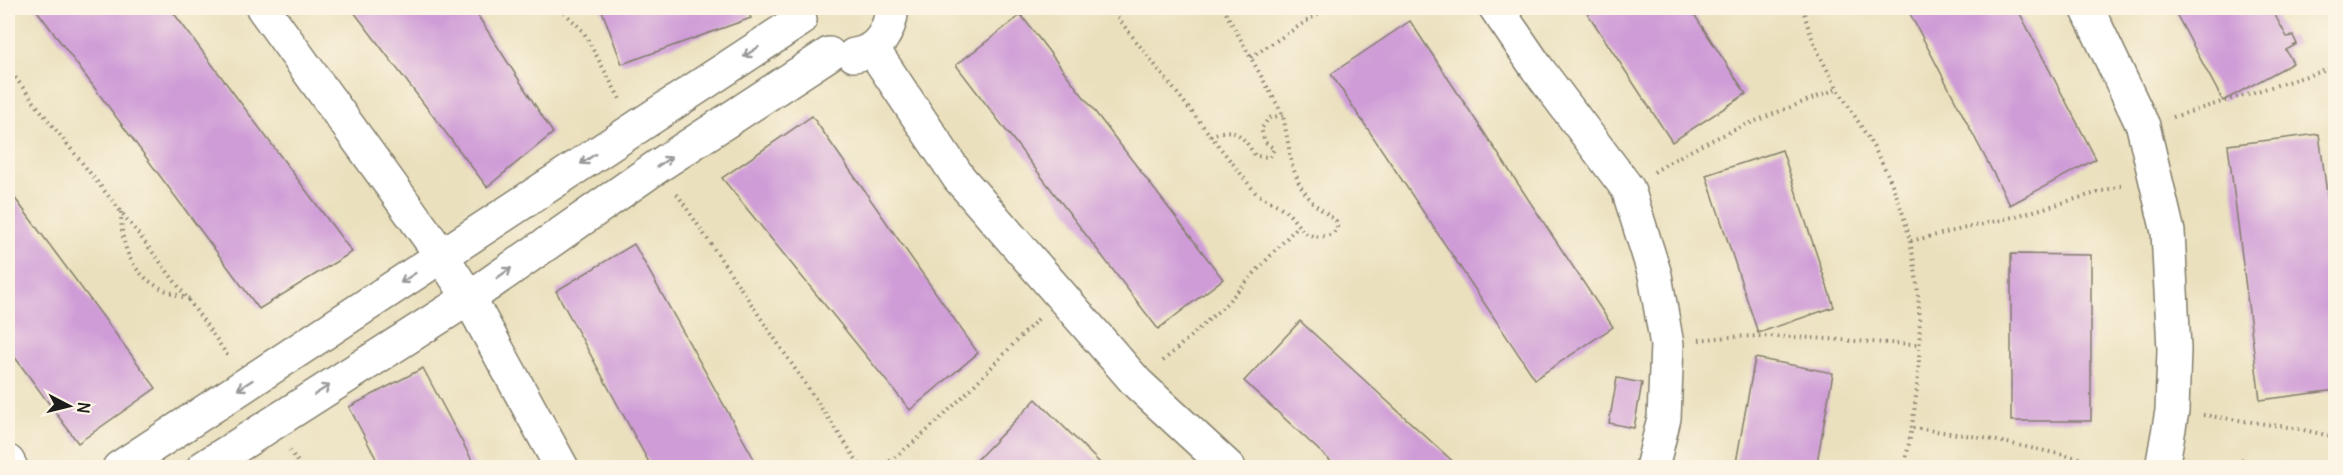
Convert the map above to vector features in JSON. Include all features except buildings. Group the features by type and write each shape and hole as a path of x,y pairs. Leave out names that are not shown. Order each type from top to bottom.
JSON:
{"street":[{"path":"263,8 442,256 469,298 562,468"},
{"path":"119,468 635,128 800,14 805,34 815,46 829,54 851,56 872,48 884,38 890,24 892,8"},
{"path":"1496,8 1537,68 1628,189 1655,275 1667,345 1664,418 1652,468"},
{"path":"2087,8 2143,126 2168,232 2174,349 2172,411 2162,468"},
{"path":"872,48 959,178 1137,383 1230,468"},
{"path":"203,468 469,298 658,166 829,54"},
{"path":"8,462 11,468"}],"path":[{"path":"560,8 583,32 595,50 635,128"},
{"path":"1110,8 1255,192 1287,212 1297,227 1306,233 1327,236 1333,234 1337,227 1336,221 1313,203 1300,186 1292,165 1283,115 1223,8"},
{"path":"1251,57 1327,8"},
{"path":"1803,8 1819,54 1882,162 1911,241 1919,295 1920,344 1913,428 1904,468"},
{"path":"2143,126 2336,67"},
{"path":"8,68 75,157 190,299 246,384"},
{"path":"1628,189 1672,160 1754,122 1839,88"},
{"path":"1210,136 1224,131 1238,135 1248,142 1255,156 1270,157 1274,149 1265,142 1261,129 1269,118 1283,115"},
{"path":"658,166 862,468"},
{"path":"1911,241 2013,217 2155,177"},
{"path":"121,211 121,236 130,260 145,279 166,293 190,299"},
{"path":"1137,383 1224,306 1297,227"},
{"path":"880,468 902,453 1061,297"},
{"path":"1667,345 1758,336 1920,344"},
{"path":"2172,411 2294,428 2336,437"},
{"path":"1913,428 1979,437 2125,468"}]}
